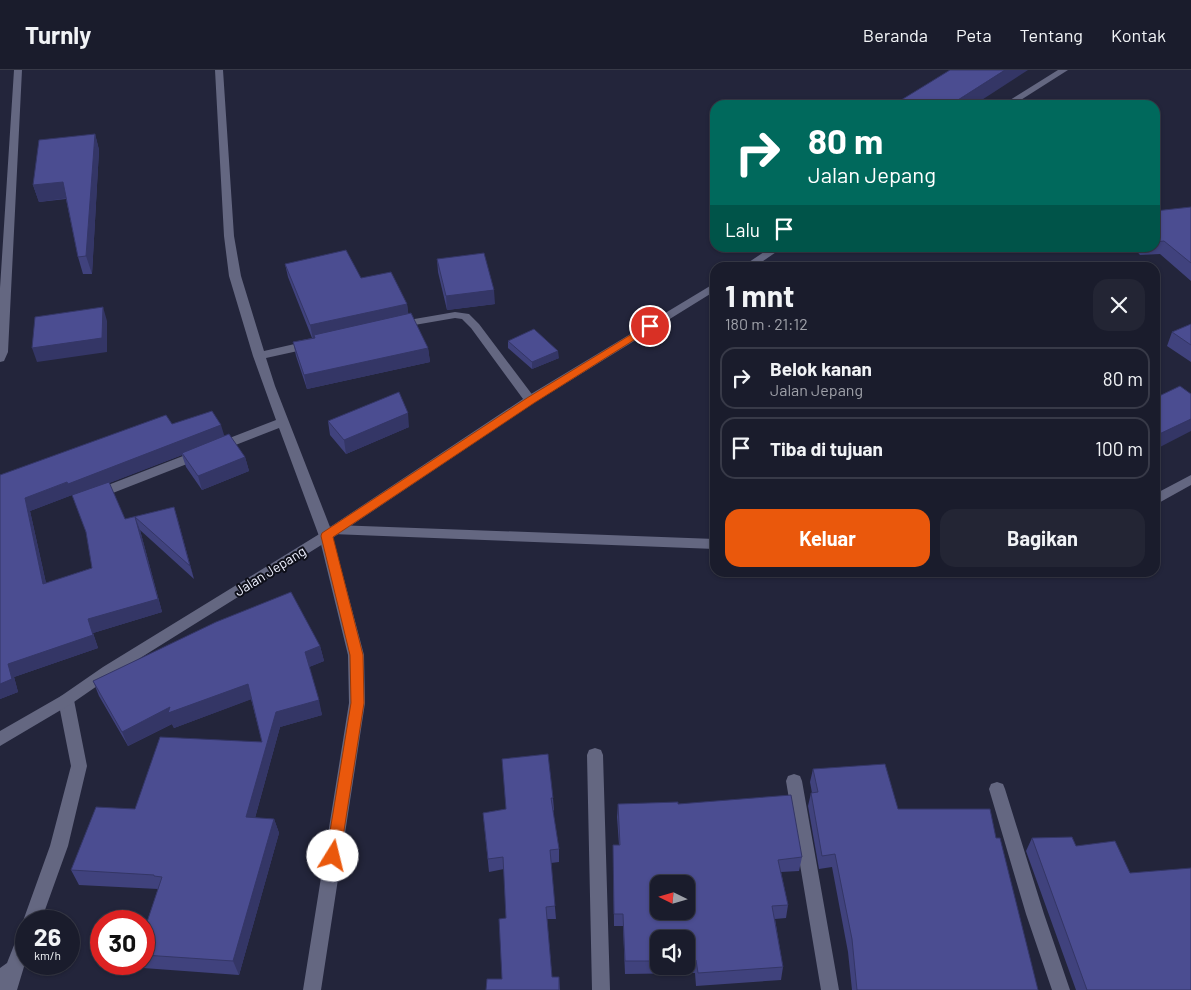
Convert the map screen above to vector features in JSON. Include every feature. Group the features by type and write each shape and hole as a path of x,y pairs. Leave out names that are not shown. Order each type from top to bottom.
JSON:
{"street":[{"path":"0,358 2,352 18,70"},
{"path":"219,70 229,236 235,276 259,356 283,422 331,533 356,655 357,703 312,990"},
{"path":"1016,100 1064,70"},
{"path":"755,262 771,252"},
{"name":"Jalan Jepang","path":"0,739 66,700 108,671 331,533 530,400 710,289"},
{"path":"383,328 455,315 465,316 475,326 530,400"},
{"path":"259,356 326,341"},
{"path":"84,500 283,422"},
{"path":"1160,497 1191,479"},
{"path":"331,533 710,544"},
{"path":"36,910 59,846 80,766 66,700"},
{"path":"595,755 601,990"},
{"path":"794,781 830,990"},
{"path":"997,789 1035,914 1061,990"},
{"path":"8,990 7,974 15,958"}],"building":[{"path":"950,70 1005,70 958,100 901,100"},
{"path":"95,134 86,256 78,257 63,182 33,185 39,140"},
{"path":"1191,207 1191,263 1164,241 1160,241 1160,210"},
{"path":"346,250 361,278 391,272 407,304 310,325 285,264"},
{"path":"484,253 494,290 446,296 437,259"},
{"path":"103,307 102,338 32,348 35,317"},
{"path":"411,313 428,348 304,375 293,342 315,338 314,335"},
{"path":"1191,324 1191,345 1172,332"},
{"path":"534,329 558,351 532,362 508,341"},
{"path":"1180,386 1191,394 1191,419 1160,434 1160,396"},
{"path":"399,392 408,413 344,440 328,421"},
{"path":"212,411 221,425 68,484 67,482 25,498 43,584 92,568 86,532 72,495 109,482 125,519 174,507 190,566 135,517 158,599 88,619 93,635 8,664 12,679 0,684 0,475 166,415 172,424"},
{"path":"229,434 245,457 198,476 182,453"},
{"path":"291,592 320,646 305,652 319,700 276,712 246,817 274,819 233,961 155,956 155,910 151,910 162,877 71,870 96,807 135,809 160,737 262,742 248,684 168,713 170,707 122,732 93,681 216,622"},
{"path":"548,754 553,798 551,798 559,849 550,850 555,906 546,907 552,977 559,977 559,990 486,990 487,979 502,979 499,919 506,918 503,857 488,859 483,813 506,809 502,759"},
{"path":"885,764 898,809 990,809 996,838 1000,838 1038,990 857,990 852,939 835,854 822,856 811,793 818,792 813,769"},
{"path":"791,795 802,857 778,860 788,905 772,906 783,967 698,973 695,960 695,930 650,930 650,961 625,961 623,914 614,914 613,845 620,845 618,804 678,802 678,804"},
{"path":"1072,837 1076,846 1115,841 1130,873 1191,868 1191,990 1087,990 1032,838"}],"route":[{"path":"333,856 357,703 356,655 326,536 530,400 650,326"}]}
